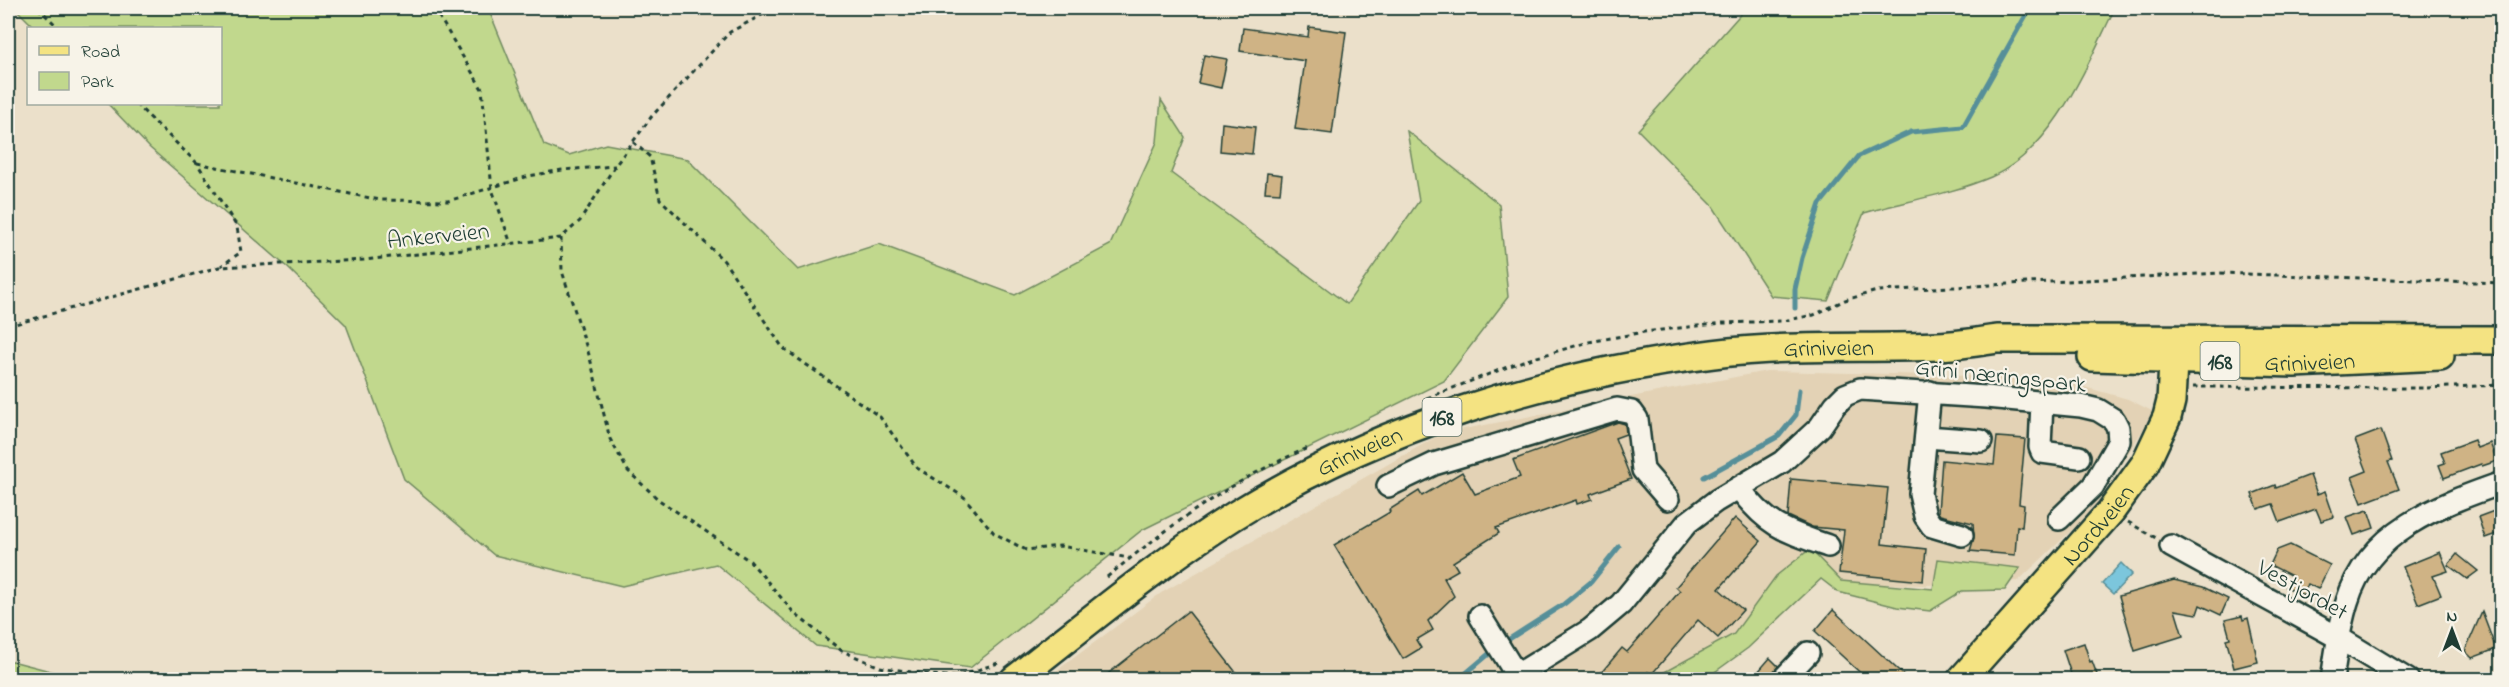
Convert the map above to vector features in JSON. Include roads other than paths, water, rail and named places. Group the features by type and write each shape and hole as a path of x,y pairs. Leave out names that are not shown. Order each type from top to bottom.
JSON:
{"main road":[{"name":"Griniveien","path":"1014,680 1150,574 1235,516 1278,490 1324,467 1446,415 1549,384 1666,360 1769,349 1938,346 1997,339 2174,363 2294,363 2502,353"},
{"name":"Griniveien","path":"2174,363 2502,340"},
{"name":"Nordveien","path":"1961,680 2111,511 2150,455 2167,417 2174,363"}],"street":[{"name":"Grini næringspark","path":"1526,674 1590,630 1621,604 1687,523 1716,501 1782,462 1820,427 1845,395 1860,389 1930,392 2042,402 2098,410 2114,420 2118,428 2119,441 2093,486 2059,519"},
{"path":"1930,392 1920,494 1925,516 1932,526 1962,535"},
{"path":"2042,402 2040,447 2043,452 2079,457"},
{"path":"1388,486 1434,464 1617,409 1632,412 1637,419 1642,470 1668,500"},
{"path":"1926,437 1981,441"},
{"path":"2332,680 2347,601 2359,575 2378,549 2409,522 2449,502 2502,483"},
{"path":"1739,488 1755,509 1773,525 1828,546"},
{"name":"Vestjordet","path":"2171,546 2339,638 2408,680"},
{"path":"1490,634 1526,674"},
{"path":"1782,680 1808,653"}],"water":[{"path":"2121,563 2132,574 2113,594 2102,584"}],"waterway":[{"path":"1795,308 1795,289 1802,258 1820,204 1859,156 1911,132 1963,127 2030,8"},
{"path":"1704,477 1779,436 1796,415 1799,390"},
{"path":"1503,643 1564,604 1591,582 1619,547"},
{"path":"1458,680 1496,648"}]}
